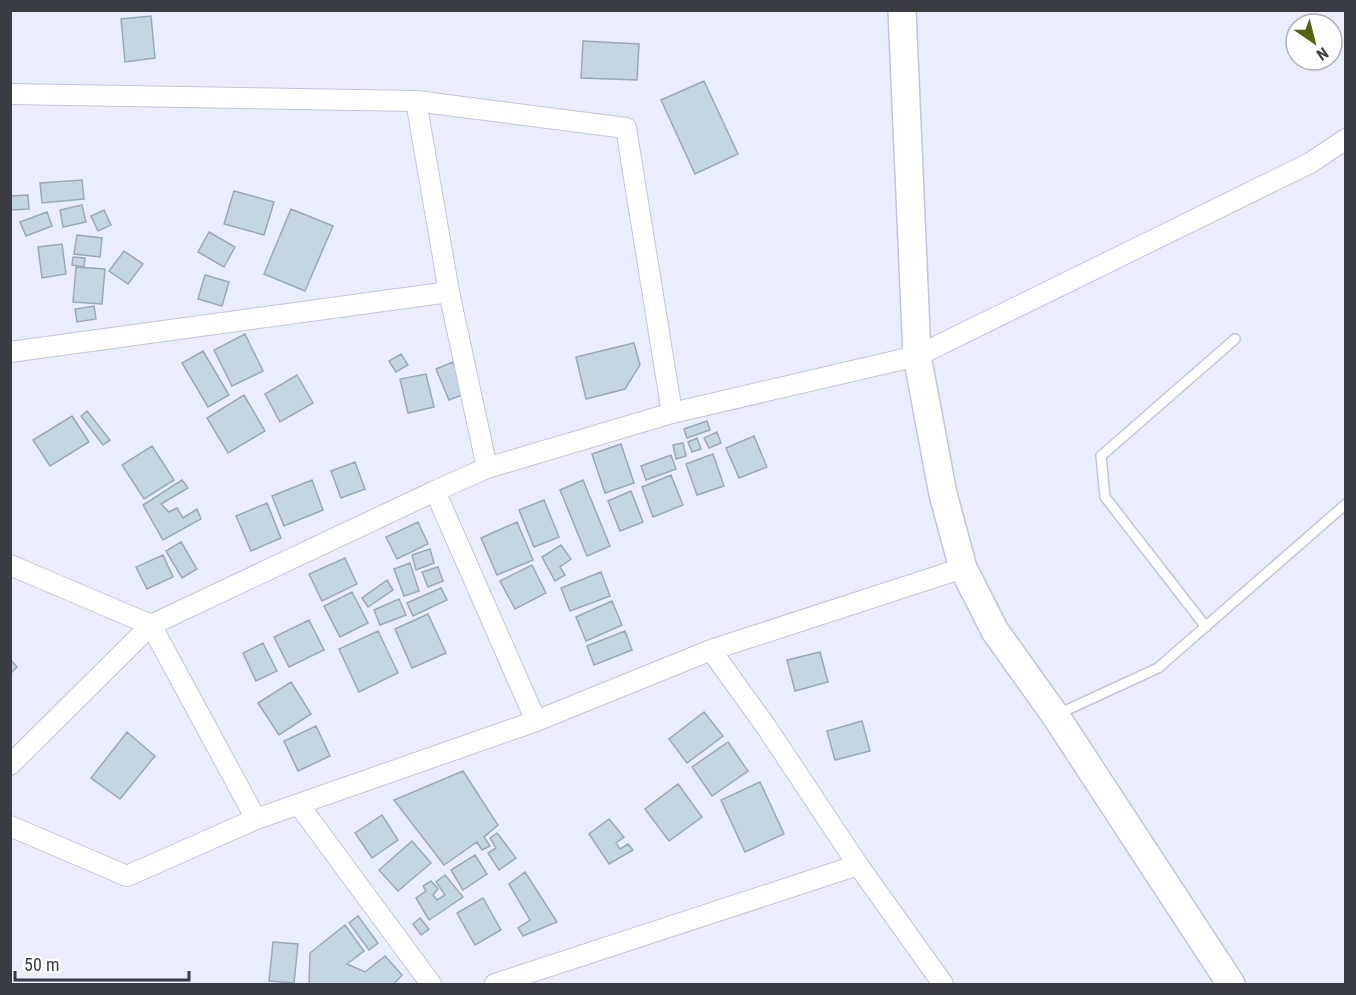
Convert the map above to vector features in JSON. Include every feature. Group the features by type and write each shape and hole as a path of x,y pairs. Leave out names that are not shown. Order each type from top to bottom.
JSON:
{"street":[{"path":"902,10 917,357 943,494 963,568 995,630 1055,715 1231,984"},
{"path":"10,94 417,101 626,128 672,413"},
{"path":"417,101 449,292 487,468"},
{"path":"10,765 152,625 435,491 487,468 672,413 917,357 1310,163 1346,139"},
{"path":"10,352 449,292"},
{"path":"435,491 536,721"},
{"path":"10,565 152,625 256,819"},
{"path":"10,826 127,876 256,819 536,721 711,650 963,568"},
{"path":"711,650 767,728 858,865 943,984"},
{"path":"299,805 431,984"},
{"path":"495,984 858,865"}],"lane":[{"path":"1206,627 1105,497 1101,456 1235,339"},
{"path":"1055,715 1158,668 1346,504"}],"building":[{"path":"151,16 155,58 125,62 121,19"},
{"path":"583,41 639,44 637,80 581,78"},
{"path":"704,81 738,154 695,174 661,100"},
{"path":"82,180 84,199 42,203 40,183"},
{"path":"234,191 274,202 264,235 224,224"},
{"path":"28,195 29,209 11,210 10,196"},
{"path":"82,205 86,222 63,227 60,210"},
{"path":"291,209 333,226 305,291 264,274"},
{"path":"104,210 111,225 98,231 91,216"},
{"path":"47,212 52,226 26,236 20,222"},
{"path":"209,232 235,247 224,267 198,252"},
{"path":"77,235 102,238 100,257 74,254"},
{"path":"62,244 66,274 42,278 38,247"},
{"path":"124,251 143,264 128,284 109,271"},
{"path":"73,257 85,258 84,267 72,265"},
{"path":"76,267 105,269 102,304 73,302"},
{"path":"205,275 229,282 222,306 198,299"},
{"path":"94,306 96,319 77,322 75,309"},
{"path":"245,334 263,371 232,386 214,350"},
{"path":"634,343 640,365 625,389 586,399 576,357"},
{"path":"203,351 229,395 208,407 182,363"},
{"path":"401,354 408,365 396,372 389,361"},
{"path":"453,362 467,393 449,400 436,369"},
{"path":"426,374 434,407 408,413 400,379"},
{"path":"297,375 313,403 280,422 265,394"},
{"path":"244,395 265,431 228,453 207,418"},
{"path":"87,411 110,440 103,445 81,416"},
{"path":"72,416 89,442 50,466 33,440"},
{"path":"707,421 710,430 687,438 684,429"},
{"path":"717,432 721,443 709,448 704,438"},
{"path":"754,436 767,467 739,478 726,448"},
{"path":"697,438 701,449 692,452 688,442"},
{"path":"683,443 686,456 676,459 673,445"},
{"path":"621,444 634,483 605,493 592,454"},
{"path":"152,446 174,480 144,499 122,465"},
{"path":"713,454 724,486 697,495 686,464"},
{"path":"671,455 676,469 646,480 641,466"},
{"path":"355,462 365,489 341,498 331,471"},
{"path":"671,475 683,505 653,517 642,487"},
{"path":"182,480 188,488 161,504 169,512 177,508 183,518 197,509 201,519 163,540 143,505"},
{"path":"312,480 323,510 284,526 272,496"},
{"path":"583,480 610,546 587,556 560,490"},
{"path":"631,491 643,522 620,531 608,501"},
{"path":"544,500 559,537 534,547 519,510"},
{"path":"267,503 281,538 251,551 236,516"},
{"path":"418,522 428,544 397,559 386,537"},
{"path":"517,522 533,560 497,575 481,538"},
{"path":"181,542 197,569 182,578 166,551"},
{"path":"561,545 571,559 560,567 565,575 555,581 542,557"},
{"path":"430,549 434,563 416,570 412,555"},
{"path":"163,555 173,577 147,589 136,567"},
{"path":"345,558 357,584 322,601 309,574"},
{"path":"410,563 419,591 404,596 394,569"},
{"path":"532,565 546,593 515,609 500,581"},
{"path":"438,567 443,581 428,587 422,572"},
{"path":"601,572 610,596 570,611 561,588"},
{"path":"387,580 393,590 368,607 362,598"},
{"path":"441,588 447,600 413,616 407,603"},
{"path":"352,592 368,623 340,637 324,606"},
{"path":"399,599 406,615 380,625 374,610"},
{"path":"612,601 622,625 586,641 576,617"},
{"path":"428,614 446,653 412,668 395,629"},
{"path":"309,620 324,650 289,667 274,637"},
{"path":"378,631 398,673 359,692 339,649"},
{"path":"625,631 632,650 594,665 587,646"},
{"path":"263,643 277,671 256,681 243,653"},
{"path":"820,652 828,682 795,691 787,660"},
{"path":"10,659 17,667 10,674"},
{"path":"291,682 311,714 279,735 258,703"},
{"path":"704,712 723,736 687,763 669,739"},
{"path":"862,721 870,751 835,760 827,731"},
{"path":"316,726 330,756 298,771 284,741"},
{"path":"127,732 155,756 120,799 91,778"},
{"path":"728,742 748,771 712,796 692,767"},
{"path":"463,771 498,825 484,837 490,846 482,850 477,842 444,865 394,800"},
{"path":"760,782 784,834 745,852 721,800"},
{"path":"678,784 702,817 669,841 645,809"},
{"path":"382,815 398,840 372,858 355,833"},
{"path":"609,819 624,837 616,843 620,849 628,844 633,850 609,864 589,834"},
{"path":"497,833 516,858 499,870 488,853 496,848 490,838"},
{"path":"412,841 431,863 398,891 379,870"},
{"path":"475,855 487,874 463,890 451,870"},
{"path":"525,872 557,922 523,936 518,928 530,920 509,884"},
{"path":"445,875 463,897 429,920 416,898 426,891 423,886 431,881 438,889 433,895 437,900 445,895 436,882"},
{"path":"483,898 501,930 475,945 457,913"},
{"path":"358,916 378,943 369,950 349,923"},
{"path":"420,918 429,929 421,935 413,924"},
{"path":"345,925 364,951 347,964 365,972 385,956 402,975 394,984 309,984 310,953"},
{"path":"273,942 298,944 294,983 269,981"}]}
